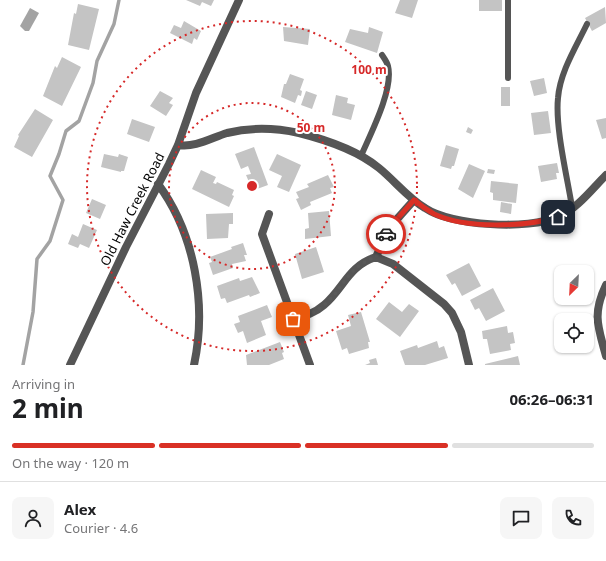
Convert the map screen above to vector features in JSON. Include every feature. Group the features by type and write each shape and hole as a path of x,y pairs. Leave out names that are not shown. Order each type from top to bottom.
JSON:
{"street":[{"path":"178,145 196,93 239,0"},
{"name":"Old Haw Creek Road","path":"70,365 126,247 178,145 199,143 242,130 279,129 316,138 361,156 378,167 414,200 434,214 470,223 494,224 548,220 558,217 572,207 606,175"},
{"path":"158,184 166,195 190,252 195,270 200,324 198,348 194,365"},
{"path":"376,257 390,227 414,200"},
{"path":"269,214 262,234 310,365"},
{"path":"293,319 309,315 325,305 353,271 364,261 376,257 394,264 444,304 452,313 461,332 469,365"},
{"path":"606,285 599,300 596,323 606,356"}],"lane":[{"path":"508,0 508,78"},
{"path":"572,207 557,114 558,97 565,70 587,24"},
{"path":"361,156 385,98 388,66 382,55"}],"shaded area":[{"path":"30,8 39,13 29,31 25,31 20,26"}],"building":[{"path":"186,0 214,0 211,6 202,2 200,6"},
{"path":"400,0 418,0 412,18 395,13"},
{"path":"479,0 502,0 502,11 479,11"},
{"path":"78,4 99,9 89,50 68,45 74,13 76,14"},
{"path":"605,7 606,23 592,31 585,18"},
{"path":"184,21 201,31 197,40 194,38 192,44 170,33 174,25 181,28"},
{"path":"283,27 310,29 308,45 284,41"},
{"path":"369,27 383,32 377,53 345,42 350,29 368,33"},
{"path":"62,57 81,67 62,106 43,96 55,66 57,68"},
{"path":"290,74 304,79 300,90 302,91 301,96 298,95 295,103 281,97 284,84 286,84"},
{"path":"544,78 547,93 534,96 530,81"},
{"path":"501,87 510,87 510,106 501,106"},
{"path":"160,91 173,98 169,103 173,105 166,116 150,106"},
{"path":"306,91 317,95 312,109 301,105"},
{"path":"336,95 348,98 347,103 355,105 351,120 332,115"},
{"path":"35,109 53,120 32,157 14,147 19,136 18,135"},
{"path":"548,111 551,133 534,135 531,113"},
{"path":"606,118 606,138 602,139 596,120"},
{"path":"132,119 155,127 149,142 127,134"},
{"path":"468,127 473,130 471,134 466,132"},
{"path":"446,145 459,149 454,166 452,166 451,169 440,166"},
{"path":"254,147 268,185 257,189 253,180 249,182 246,175 251,174 248,166 241,169 235,154"},
{"path":"104,154 118,157 119,154 128,157 124,171 121,172 101,167"},
{"path":"277,154 301,165 289,192 277,187 282,176 269,170"},
{"path":"557,163 559,173 556,173 557,179 541,182 538,166"},
{"path":"469,164 485,171 473,198 458,189"},
{"path":"488,169 495,170 494,174 487,173"},
{"path":"201,170 216,177 213,183 216,184 217,182 234,190 232,195 234,196 229,207 192,189"},
{"path":"328,175 334,187 330,188 332,193 310,202 311,205 301,210 296,199 299,198 296,192 309,187 307,184"},
{"path":"491,181 518,184 516,203 493,200 493,193 490,192"},
{"path":"92,199 106,205 100,219 86,213"},
{"path":"501,202 512,204 511,214 500,212"},
{"path":"329,211 331,236 305,239 305,229 309,228 308,213"},
{"path":"233,213 233,224 229,224 228,238 207,239 206,214"},
{"path":"83,224 97,230 89,248 80,244 78,248 68,244 72,234 78,237"},
{"path":"243,243 247,255 244,255 246,261 232,264 233,268 213,275 209,263 212,262 210,257 232,249 231,247"},
{"path":"316,247 324,272 302,279 295,254"},
{"path":"469,263 481,286 462,296 455,283 452,285 446,275"},
{"path":"252,277 260,293 250,297 249,295 227,303 225,298 221,299 217,286 239,278 240,281"},
{"path":"493,288 505,311 486,321 479,308 475,310 470,300"},
{"path":"389,302 402,312 409,304 419,311 400,337 376,319"},
{"path":"267,305 272,317 261,321 266,335 247,343 243,331 238,333 234,324 240,322 238,316"},
{"path":"361,312 370,342 368,342 369,348 349,354 347,348 342,350 336,331 351,326 348,315"},
{"path":"507,326 508,333 513,332 515,343 510,344 511,350 490,354 487,339 483,339 482,331"},
{"path":"437,341 439,348 444,346 448,358 425,365 405,365 400,351 417,345 418,348"},
{"path":"280,342 284,352 282,353 284,359 269,365 247,365 246,355"},
{"path":"518,356 520,365 485,365 485,364"},
{"path":"376,358 378,365 365,365 370,363 369,360"}],"waterway":[{"path":"23,365 33,312 37,259 50,241 63,200 50,176 66,131 79,121 93,83 97,61 114,24 119,0"}],"way so far":[{"path":"293,319 309,315 325,305 353,271 364,261 376,257 386,234"}],"route":[{"path":"386,234 390,227 414,200 434,214 470,223 494,224 537,222 558,217"}]}
